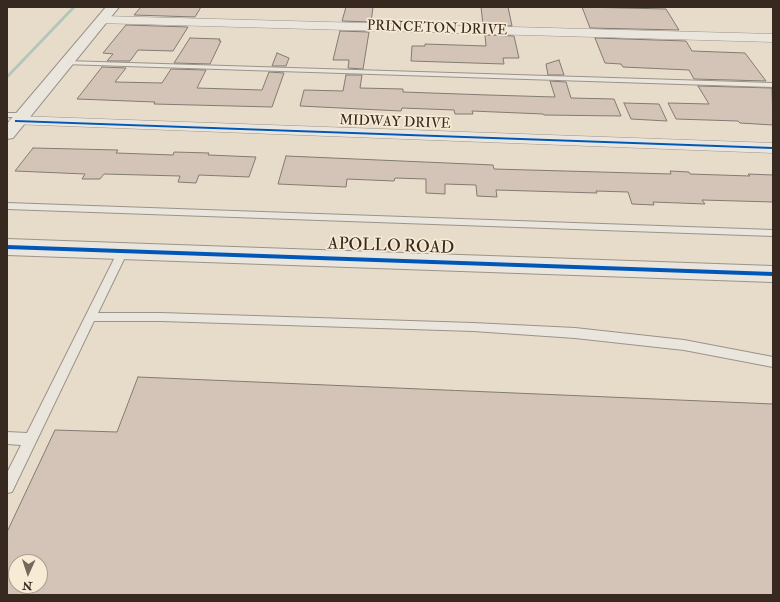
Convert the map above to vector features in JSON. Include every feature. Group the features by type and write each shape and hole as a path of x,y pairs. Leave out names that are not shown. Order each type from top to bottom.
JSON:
{"street":[{"path":"13,121 66,63 113,7"},
{"name":"PRINCETON DRIVE","path":"102,20 773,38"},
{"name":"MIDWAY DRIVE","path":"13,121 773,148"},
{"name":"APOLLO ROAD","path":"7,247 773,274"}],"lane":[{"path":"66,63 773,85"},
{"path":"7,206 773,233"},
{"path":"7,487 123,251"},
{"path":"90,317 162,317 575,332 684,345 773,362"},
{"path":"7,438 31,439"}],"building":[{"path":"141,7 201,7 195,17 134,15"},
{"path":"346,7 373,7 371,22 342,21"},
{"path":"481,7 508,7 512,26 483,25"},
{"path":"582,7 666,9 679,30 590,28"},
{"path":"126,25 188,27 173,51 138,50 130,61 107,61 113,54 103,53"},
{"path":"340,31 369,32 363,69 348,68 349,60 333,60"},
{"path":"485,35 514,36 519,58 503,58 504,64 411,61 412,46 425,46 425,44 486,46"},
{"path":"190,38 220,39 219,41 221,41 210,64 174,63"},
{"path":"595,38 686,41 692,51 745,53 766,81 694,79 689,70 623,67 621,64 605,63"},
{"path":"277,53 289,58 286,66 272,66"},
{"path":"559,60 564,75 548,75 546,64"},
{"path":"102,67 126,68 115,82 162,83 171,69 206,70 197,88 262,90 269,72 284,73 272,107 154,104 155,102 77,99"},
{"path":"346,75 362,75 360,88 403,89 403,92 488,95 555,97 550,81 566,82 571,98 614,99 621,116 544,115 472,111 473,114 455,114 454,110 402,108 401,111 300,106 304,90 343,91"},
{"path":"698,86 772,88 773,125 740,123 738,121 676,119 668,103 709,104"},
{"path":"624,103 659,104 667,121 631,119"},
{"path":"33,148 118,150 116,153 173,155 174,152 209,153 208,155 256,157 249,177 199,175 196,183 178,182 180,176 104,174 100,179 82,179 85,174 15,171"},
{"path":"286,156 493,165 494,169 671,174 670,171 689,172 690,174 750,176 748,174 773,175 773,202 702,200 705,204 653,202 654,205 632,204 628,192 596,191 597,193 496,190 497,197 477,196 476,185 445,184 445,194 426,193 426,179 395,178 394,181 347,179 346,187 278,184"},
{"path":"138,377 773,404 773,595 7,595 7,532 55,430 117,432"}],"waterway":[{"path":"7,77 74,7"}],"cycle path":[{"path":"17,121 773,148"},
{"path":"7,247 773,274"}]}
